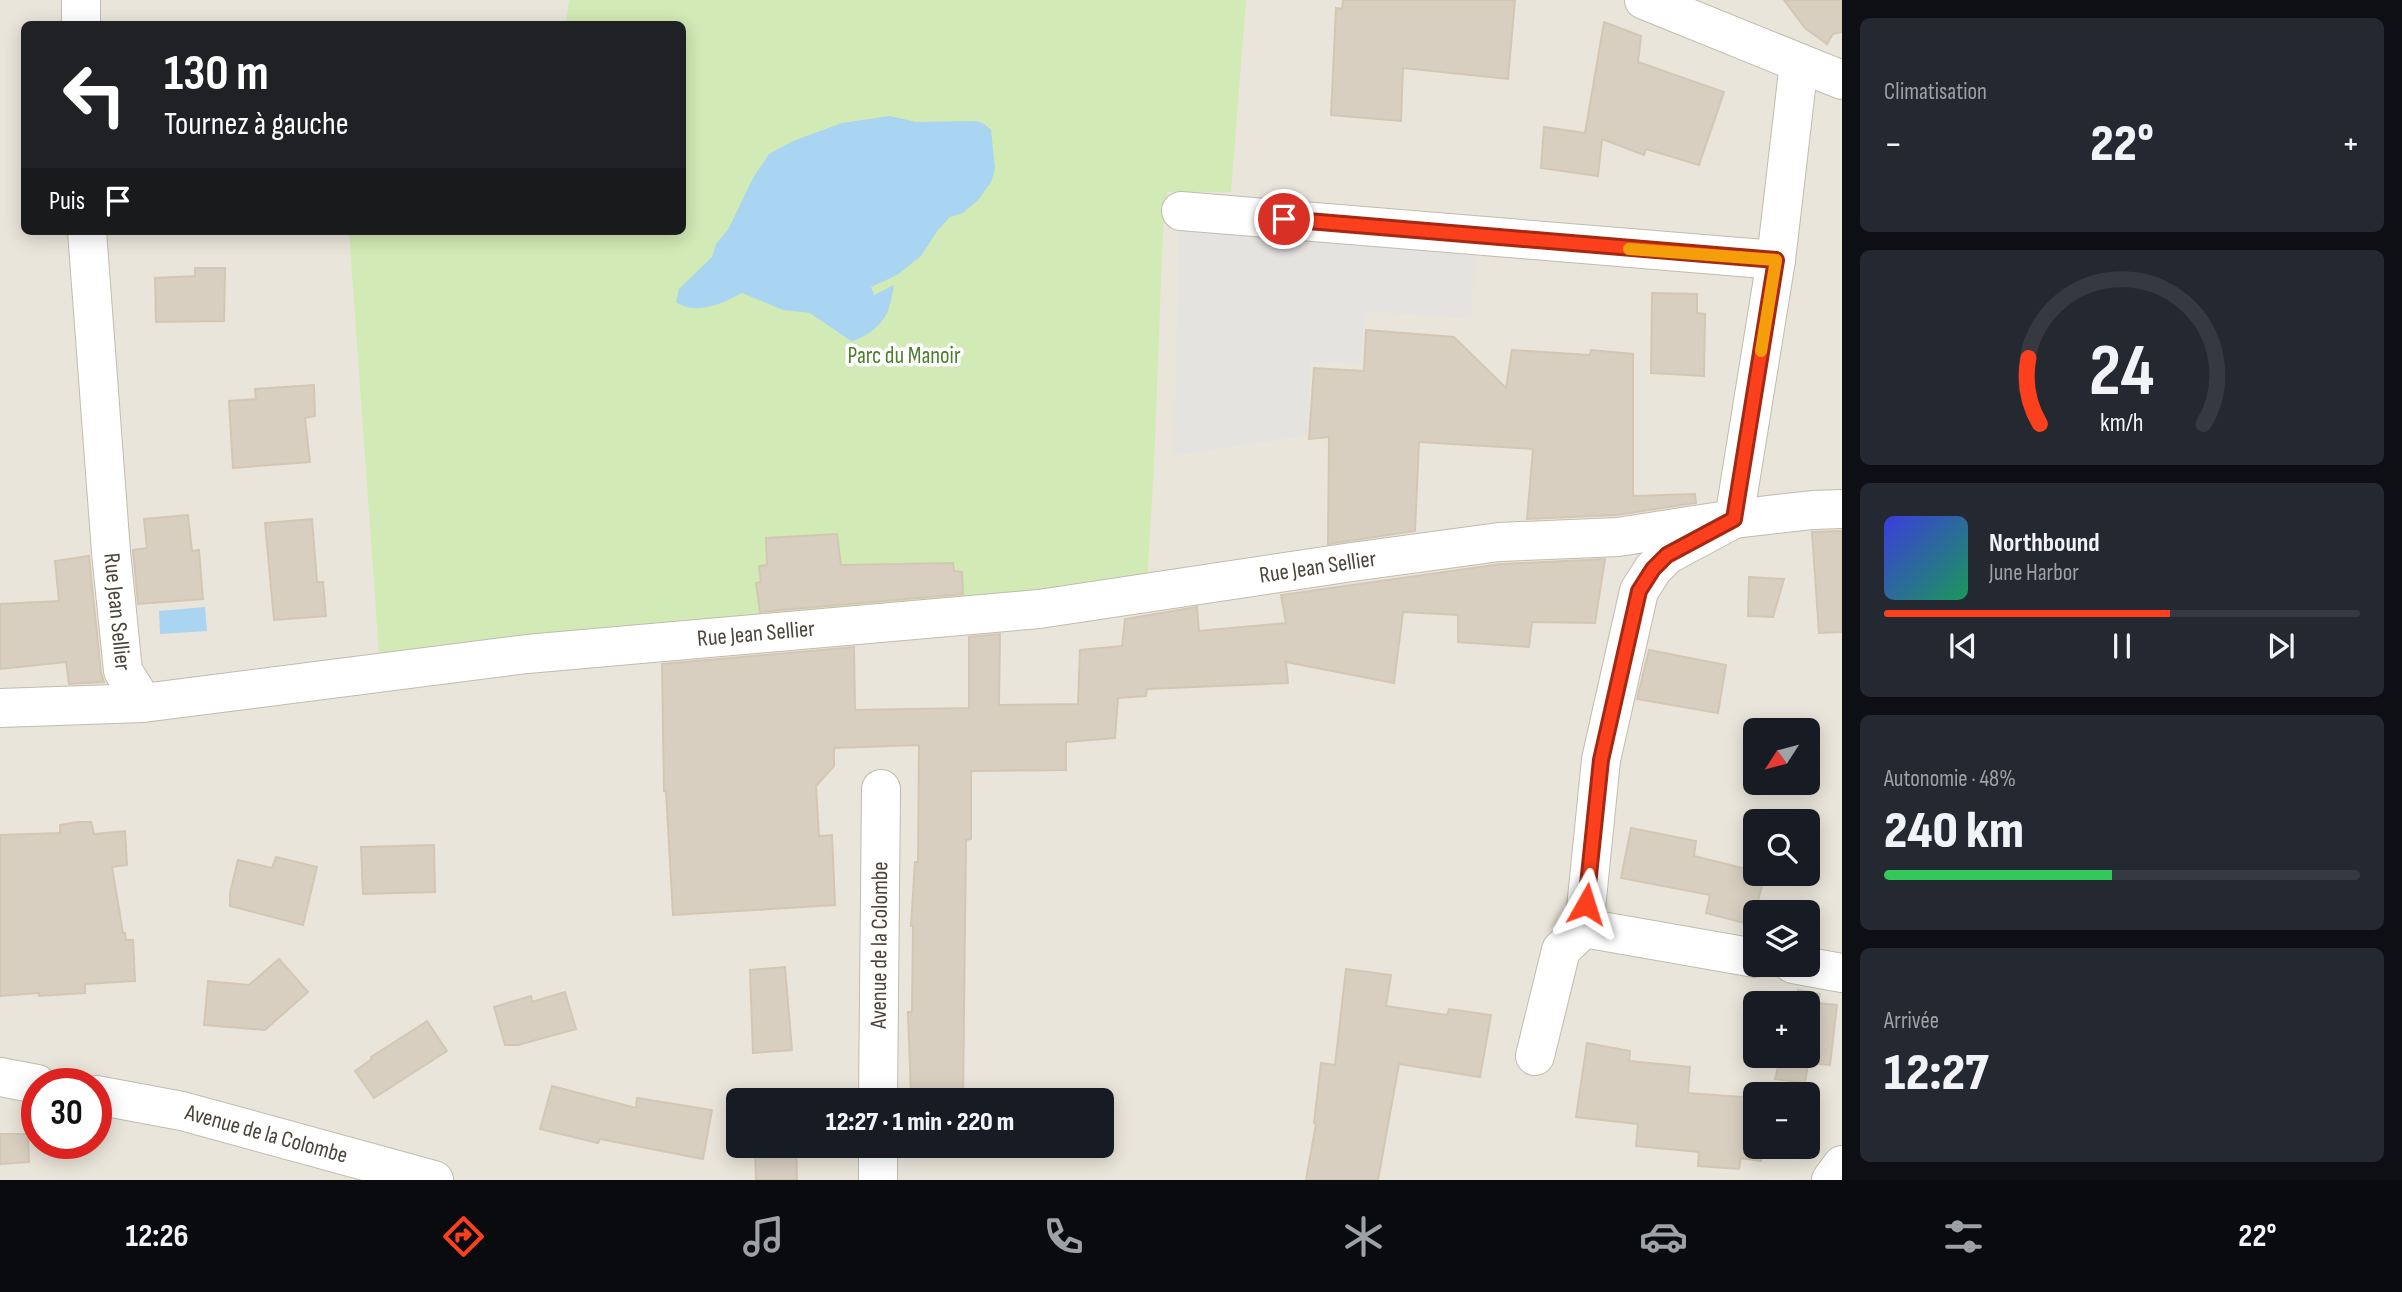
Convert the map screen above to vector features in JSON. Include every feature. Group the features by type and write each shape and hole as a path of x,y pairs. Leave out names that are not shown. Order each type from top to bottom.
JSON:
{"street":[{"path":"81,0 81,21"},
{"path":"1644,0 1842,80"},
{"path":"1535,1056 1561,950 1584,928 1601,760 1639,591 1653,569 1667,555 1734,519 1776,260 1799,63"},
{"path":"1181,211 1776,260"},
{"name":"Rue Jean Sellier","path":"86,235 123,671 143,703 527,654 1039,609 1500,542 1618,537 1734,519 1842,509"},
{"path":"0,708 143,703"},
{"name":"Avenue de la Colombe","path":"878,1088 881,789"},
{"path":"1584,928 1743,956"},
{"path":"1820,969 1842,973"},
{"path":"0,1077 21,1081"},
{"name":"Avenue de la Colombe","path":"112,1099 182,1111 434,1180"},
{"path":"878,1158 878,1180"},
{"path":"1831,1180 1842,1165"}],"shaded area":[{"path":"0,0 1842,0 1842,1180 0,1180"},
{"path":"1179,228 1475,251 1471,319 1365,311 1360,363 1310,362 1308,435 1174,456"}],"green space":[{"name":"Parc du Manoir","path":"569,0 1246,0 1231,192 1167,192 1147,582 964,605 379,653 349,235 686,235 686,21 566,21"}],"water":[{"path":"890,116 916,122 977,121 984,124 991,130 995,169 991,182 979,199 963,213 950,217 921,256 897,275 871,287 874,295 894,285 885,318 877,327 851,341 810,313 783,310 742,293 709,307 692,308 676,302 679,289 712,257 716,244 729,228 753,178 769,154 793,141 842,123"},
{"path":"205,607 207,631 160,634 159,611"}],"building":[{"path":"1343,0 1515,0 1508,79 1403,68 1401,121 1331,115 1336,8 1342,9"},
{"path":"1784,0 1842,0 1842,32 1833,34 1827,44 1805,28"},
{"path":"1604,22 1641,36 1638,62 1724,92 1699,165 1646,149 1644,155 1602,139 1598,176 1541,168 1544,127 1585,133"},
{"path":"195,268 225,268 224,321 156,322 155,278 195,276"},
{"path":"1652,293 1697,294 1697,313 1705,314 1704,376 1651,373"},
{"path":"1366,330 1454,337 1506,388 1512,350 1590,355 1591,350 1633,354 1633,496 1695,494 1696,503 1616,515 1527,519 1533,449 1419,442 1415,531 1328,544 1329,437 1309,439 1314,368 1364,371"},
{"path":"314,385 315,416 305,418 310,462 233,468 229,401 256,399 255,389"},
{"path":"188,515 192,551 199,550 203,599 138,604 133,550 147,548 144,519"},
{"path":"312,519 317,582 323,582 326,616 274,620 265,523"},
{"path":"1842,531 1842,632 1819,633 1812,532"},
{"path":"837,534 841,565 953,563 954,571 962,572 963,594 760,612 756,583 761,582 759,566 767,565 766,538"},
{"path":"89,556 104,682 69,684 66,662 0,669 0,604 59,601 55,561"},
{"path":"1605,559 1595,623 1532,622 1529,647 1458,642 1458,615 1403,612 1394,683 1286,662 1288,683 1147,689 1146,696 1118,698 1115,738 1066,742 1066,770 971,771 971,839 966,840 963,1088 911,1088 908,1012 912,1012 911,926 915,862 918,862 919,745 834,748 834,766 816,786 819,836 832,835 835,905 673,915 664,791 662,664 854,647 855,710 969,708 969,637 1000,634 999,705 1078,704 1080,650 1122,646 1125,619 1197,607 1199,631 1286,623 1281,595 1501,564"},
{"path":"1749,577 1784,579 1773,617 1748,616"},
{"path":"1649,650 1726,665 1718,713 1637,699"},
{"path":"91,822 94,834 125,831 127,865 112,867 123,933 126,940 133,940 135,981 85,984 85,993 0,996 0,835 60,833 60,825"},
{"path":"1631,828 1696,841 1694,856 1743,868 1743,886 1762,886 1758,900 1743,900 1743,923 1706,913 1710,895 1621,878"},
{"path":"434,845 435,892 363,894 361,847"},
{"path":"276,857 317,867 303,925 230,906 230,893 238,860 272,868"},
{"path":"279,959 308,992 265,1030 204,1025 208,981 249,985"},
{"path":"785,967 792,1050 753,1053 750,970"},
{"path":"1346,969 1391,975 1386,1006 1447,1015 1449,1009 1491,1015 1480,1077 1399,1064 1378,1180 1306,1180 1316,1124 1321,1063 1335,1065"},
{"path":"565,992 576,1029 518,1045 505,1045 494,1007 531,996 532,1002"},
{"path":"1820,1003 1837,1005 1830,1065 1820,1064"},
{"path":"427,1021 447,1051 374,1098 355,1071 372,1059 371,1057"},
{"path":"1587,1043 1630,1051 1629,1061 1690,1067 1688,1093 1743,1097 1743,1158 1739,1169 1698,1166 1699,1152 1636,1146 1638,1124 1576,1117"},
{"path":"1778,1068 1807,1068 1805,1082 1775,1079"},
{"path":"552,1086 636,1108 637,1098 712,1110 703,1159 600,1139 598,1143 540,1129"},
{"path":"0,1134 21,1134 21,1159 29,1159 29,1162 0,1164"},
{"path":"755,1158 796,1158 797,1180 756,1180"}],"slow traffic":[{"path":"1629,249 1776,260 1761,351"}],"route":[{"path":"1284,219 1776,260 1734,519 1667,555 1653,569 1639,591 1601,760 1586,904"}]}
